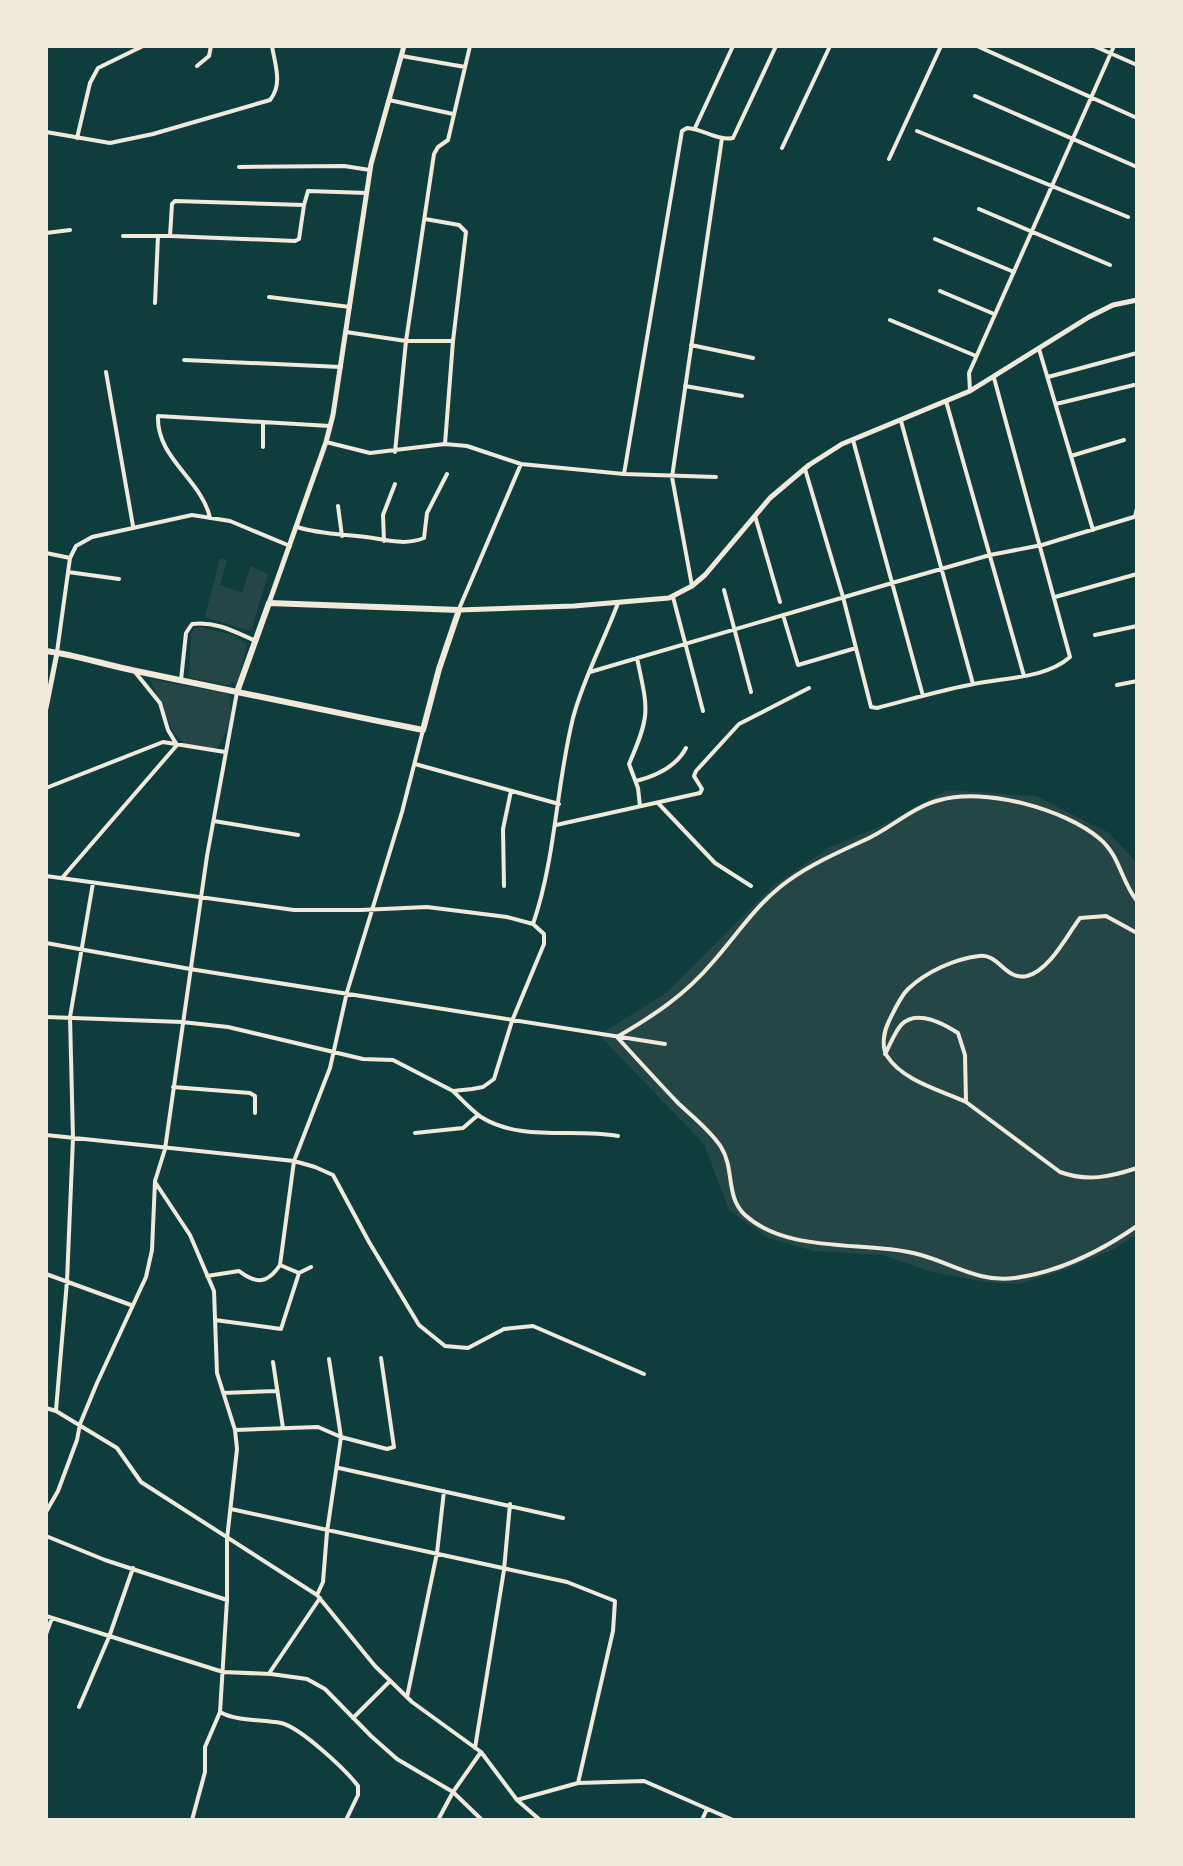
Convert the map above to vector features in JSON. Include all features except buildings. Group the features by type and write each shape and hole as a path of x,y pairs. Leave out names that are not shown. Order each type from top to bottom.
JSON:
{"main road":[{"path":"46,651 134,671 423,730 459,610 269,603 237,692"}],"street":[{"path":"77,138 90,83 98,68 143,46"},
{"path":"197,66 209,56 211,46"},
{"path":"46,132 110,143 153,134 270,100 278,91 272,46"},
{"path":"269,603 330,426 370,170 404,46"},
{"path":"395,452 406,341 435,151 448,140 470,46"},
{"path":"695,128 733,46"},
{"path":"624,474 681,135 684,130 695,128 730,140 736,134 776,46"},
{"path":"782,148 830,46"},
{"path":"889,159 941,46"},
{"path":"977,46 1137,118"},
{"path":"1094,46 1137,65"},
{"path":"970,391 969,373 976,356 1114,46"},
{"path":"402,56 465,67"},
{"path":"975,96 1137,167"},
{"path":"389,100 454,114"},
{"path":"917,131 1128,217"},
{"path":"692,586 672,477 722,138"},
{"path":"239,167 344,166 370,170"},
{"path":"123,236 295,241 299,239 308,191 367,193"},
{"path":"170,236 172,204 175,201 304,205"},
{"path":"979,209 1110,265"},
{"path":"425,219 459,225 466,232 445,444"},
{"path":"46,233 70,230"},
{"path":"155,303 158,236"},
{"path":"935,239 1014,272"},
{"path":"940,291 994,314"},
{"path":"269,297 350,307"},
{"path":"521,464 459,610 619,603 672,597 692,586 770,498 805,469 853,440 970,391 1101,311 1137,300"},
{"path":"890,320 976,356"},
{"path":"346,332 406,341 453,342"},
{"path":"691,345 753,358"},
{"path":"1039,349 1093,530"},
{"path":"1048,377 1137,353"},
{"path":"184,360 341,367"},
{"path":"106,372 133,526"},
{"path":"805,469 843,597 871,707 1024,676 1063,663 1070,657 1042,545 994,378"},
{"path":"1056,404 1134,385"},
{"path":"685,386 742,396"},
{"path":"946,401 1024,676"},
{"path":"210,518 207,506 165,446 158,428 158,416 330,426"},
{"path":"901,421 973,684"},
{"path":"263,422 263,447"},
{"path":"853,440 923,696"},
{"path":"1071,456 1124,440"},
{"path":"326,442 370,453 445,444 467,446 521,464 624,474 716,477"},
{"path":"297,527 316,533 395,543 424,538 427,513 447,474"},
{"path":"384,541 383,515 395,484"},
{"path":"338,506 342,536"},
{"path":"590,672 990,555 1042,545 1093,530 1136,516 1137,508"},
{"path":"46,708 70,558 76,546 92,537 133,526 192,515 230,521 290,546"},
{"path":"755,515 780,602"},
{"path":"46,553 70,558"},
{"path":"68,572 119,579"},
{"path":"1055,597 1137,574"},
{"path":"724,590 751,692"},
{"path":"672,597 703,711"},
{"path":"533,924 543,893 574,715 619,603"},
{"path":"783,615 798,665 856,648"},
{"path":"181,680 186,633 192,624 206,622 256,641"},
{"path":"1095,635 1137,626"},
{"path":"637,658 647,719 640,744 629,764 636,781 640,806"},
{"path":"134,671 160,703 168,730 177,745"},
{"path":"1117,685 1137,681"},
{"path":"556,825 700,793 702,789 694,776 696,771 739,724 809,688"},
{"path":"46,1512 58,1491 80,1424 146,1277 152,1250 155,1181 165,1149 201,895 237,692"},
{"path":"207,1276 239,1271 247,1277 263,1281 273,1277 280,1265 294,1161 333,1052 347,992 423,730"},
{"path":"46,788 158,743 225,752"},
{"path":"62,878 177,745"},
{"path":"636,781 666,770 686,748"},
{"path":"415,764 559,804"},
{"path":"504,886 503,829 511,791"},
{"path":"617,1037 665,1009 689,988 713,963 752,912 782,885 813,864 884,831 938,800 965,795 996,797 1025,803 1074,824 1098,838 1114,853 1137,901"},
{"path":"657,802 715,863 751,886"},
{"path":"213,821 298,835"},
{"path":"46,876 294,910 427,907 507,917 533,924 544,934 544,944 512,1021 494,1079 483,1087 453,1091"},
{"path":"56,1411 67,1281 73,1138 70,1017 93,883"},
{"path":"1137,933 1106,916 1090,915 1080,918 1041,969 1029,975 1009,974 992,958 983,955 938,969 906,991 887,1025 884,1039 885,1054 908,1076 966,1102 1060,1172 1074,1177 1095,1178 1137,1168"},
{"path":"46,943 190,969 665,1044"},
{"path":"46,1017 182,1022 228,1027 363,1059 393,1060 453,1091 478,1115 491,1122 524,1132 567,1131 618,1136"},
{"path":"885,1054 902,1024 909,1021 926,1018 958,1033 965,1055 966,1102"},
{"path":"617,1037 722,1149 735,1201 746,1215 770,1229 815,1243 839,1247 878,1247 922,1255 971,1275 1013,1279 1106,1248 1137,1226"},
{"path":"173,1087 250,1093 255,1096 255,1113"},
{"path":"415,1133 463,1128 478,1115"},
{"path":"46,1135 294,1161 315,1167 333,1175 419,1325 445,1346 468,1348 504,1329 533,1326 644,1374"},
{"path":"155,1181 190,1235 214,1291 217,1373 235,1430 237,1449 227,1539 227,1600 220,1712 205,1747 205,1772 192,1820"},
{"path":"280,1265 299,1273"},
{"path":"215,1320 281,1329 299,1273 311,1267"},
{"path":"46,1274 131,1305"},
{"path":"235,1430 318,1427 341,1437 387,1449 394,1447 381,1358"},
{"path":"269,1674 319,1596 323,1582 341,1437 329,1359"},
{"path":"273,1362 283,1428"},
{"path":"223,1393 277,1391"},
{"path":"46,1408 80,1424 117,1448 141,1482 319,1596 375,1666 407,1697 481,1752 517,1800 540,1820"},
{"path":"338,1468 563,1518"},
{"path":"407,1697 437,1553 444,1490"},
{"path":"475,1748 504,1570 510,1504"},
{"path":"230,1509 567,1582 615,1601 613,1631 578,1783"},
{"path":"46,1536 227,1600"},
{"path":"79,1707 109,1637 133,1568"},
{"path":"46,1634 49,1617 223,1672 307,1679 325,1689 397,1759 453,1792 482,1820"},
{"path":"353,1718 390,1681"},
{"path":"220,1712 228,1717 281,1723 298,1730 358,1786 358,1795 346,1820"},
{"path":"438,1820 481,1752"},
{"path":"517,1800 578,1783 644,1781 733,1820"},
{"path":"702,1820 707,1809"}],"shaded area":[{"path":"220,558 227,560 220,585 242,592 251,566 268,574 251,631 205,617"},
{"path":"194,628 233,635 247,644 238,682 226,685 189,677 191,634"},
{"path":"150,679 228,694 231,709 228,724 223,739 214,751 190,747 174,734"},
{"path":"947,790 1036,796 1109,833 1137,863 1137,1234 1114,1249 1062,1271 1019,1284 985,1282 932,1272 883,1255 814,1251 768,1238 729,1210 704,1144 599,1035 666,993 774,885 830,847 879,827"}]}
